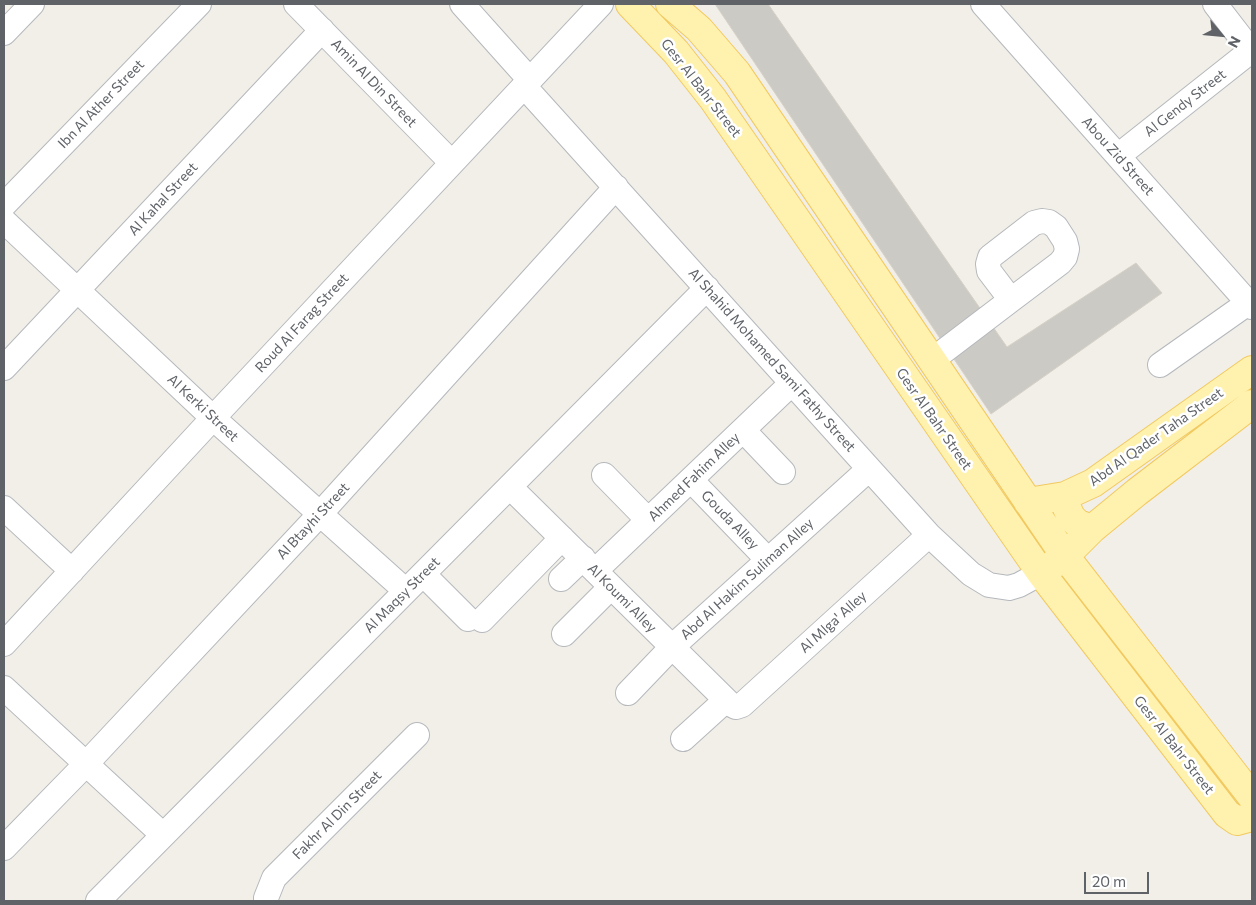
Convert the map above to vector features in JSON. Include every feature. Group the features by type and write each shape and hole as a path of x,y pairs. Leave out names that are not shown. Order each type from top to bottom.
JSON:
{"main road":[{"name":"Gesr Al Bahr Street","path":"630,4 676,52 713,99 1041,573 1227,814 1237,821 1251,806 1065,556 737,73 699,29 670,4"},
{"name":"Abd Al Qader Taha Street","path":"1028,502 1065,496 1093,482 1252,370"},
{"name":"Abd Al Qader Taha Street","path":"1041,573 1065,556 1092,529 1137,492 1252,404"},
{"path":"1065,496 1071,517 1078,524 1092,529"}],"street":[{"path":"4,33 32,4"},
{"name":"Ibn Al Ather Street","path":"4,205 198,4"},
{"name":"Amin Al Din Street","path":"296,4 452,163"},
{"name":"Al Shahid Mohamed Sami Fathy Street","path":"462,4 616,188 929,535 971,574 989,586 1009,588 1019,585 1041,573"},
{"name":"Roud Al Farag Street","path":"4,644 601,4"},
{"name":"Abou Zid Street","path":"983,4 1250,305"},
{"path":"1215,4 1252,51"},
{"name":"Al Kahal Street","path":"4,368 322,30"},
{"name":"Al Gendy Street","path":"1118,156 1252,51"},
{"name":"Al Btayhi Street","path":"4,848 86,764 320,514 616,188"},
{"name":"Al Kerki Street","path":"4,221 213,418 406,591"},
{"name":"Al Maqsy Street","path":"98,901 707,288"},
{"path":"931,360 1011,300"},
{"path":"1160,365 1250,305"},
{"name":"Ahmed Fahim Alley","path":"596,572 792,383"},
{"path":"743,430 783,472"},
{"name":"Abd Al Hakim Suliman Alley","path":"628,693 672,647 869,469"},
{"path":"604,475 648,520"},
{"name":"Gouda Alley","path":"691,480 768,560"},
{"name":"Al Koumi Alley","path":"510,487 731,704"},
{"path":"4,508 72,571"},
{"name":"Al Mlga' Alley","path":"683,739 731,704 742,705 929,535"},
{"path":"423,574 475,620 562,538"},
{"path":"562,579 596,572"},
{"path":"564,634 596,572"},
{"path":"4,688 164,835"},
{"name":"Fakhr Al Din Street","path":"266,901 274,878 417,735"}],"building":[{"path":"715,4 768,4 1007,347 1136,263 1162,293 991,414"}]}
